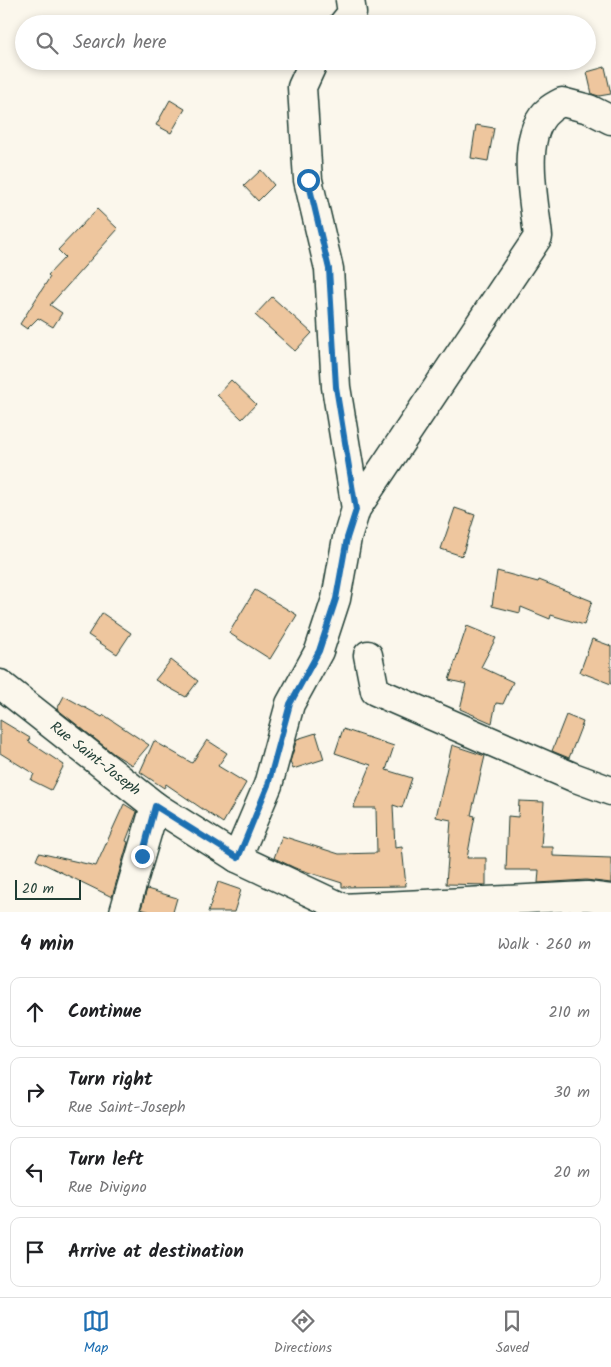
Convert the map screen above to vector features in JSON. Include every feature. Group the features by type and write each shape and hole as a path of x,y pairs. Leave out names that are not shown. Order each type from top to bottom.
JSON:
{"street":[{"path":"350,0 352,13 350,15"},
{"path":"310,70 302,87 308,180 329,269 336,387 356,510"},
{"path":"238,858 268,785 290,704 319,651 336,599 347,538 356,510 538,237 530,174 533,134 548,110 562,102 589,109 611,120"},
{"path":"368,655 375,691 574,778 611,791"},
{"name":"Rue Saint-Joseph","path":"0,684 155,806 238,858 347,910"},
{"path":"124,912 155,806"},
{"path":"347,910 587,896 611,899"}],"building":[{"path":"605,67 611,94 599,96 592,94 587,72"},
{"path":"170,100 185,109 171,133 156,125"},
{"path":"476,125 494,128 488,161 471,158"},
{"path":"261,170 274,185 258,201 244,186"},
{"path":"97,209 118,229 50,305 62,313 53,327 38,318 27,329 20,324 50,277 48,275 65,257 58,250"},
{"path":"272,297 312,333 295,351 255,315"},
{"path":"231,380 256,404 242,419 217,395"},
{"path":"455,508 475,515 462,556 441,549"},
{"path":"497,571 538,582 539,580 592,601 584,625 551,615 550,619 521,607 520,613 492,606"},
{"path":"255,590 297,615 270,659 229,633"},
{"path":"102,613 131,633 117,654 88,635"},
{"path":"467,626 496,638 481,667 513,682 503,704 496,703 492,723 460,709 466,684 449,680"},
{"path":"592,639 611,646 611,684 580,672"},
{"path":"171,660 198,681 186,697 155,680"},
{"path":"64,696 102,717 104,715 149,745 132,765 114,754 57,709"},
{"path":"566,715 583,722 569,758 552,751"},
{"path":"0,720 30,738 28,741 64,765 51,790 31,780 34,774 0,753"},
{"path":"343,729 394,746 386,770 412,778 402,808 393,805 395,848 402,847 406,886 342,887 342,883 295,868 274,858 282,836 339,854 377,853 376,808 353,808 371,765 335,753"},
{"path":"316,733 324,759 293,769 290,762 297,739"},
{"path":"207,740 227,753 218,766 246,783 223,823 166,784 164,788 140,772 154,741 192,763"},
{"path":"452,745 485,756 471,815 475,816 467,858 486,858 486,885 446,884 451,820 436,817"},
{"path":"519,801 544,802 541,847 553,847 553,856 611,858 611,883 586,880 538,883 539,870 506,870 508,816 518,817"},
{"path":"124,804 137,812 126,841 128,842 112,897 36,860 39,853 96,866"},
{"path":"218,882 241,890 234,912 208,912"},
{"path":"147,889 177,898 173,912 151,912 141,909"}],"route":[{"path":"142,856 155,806 238,858 268,785 290,704 319,651 336,599 347,538 356,510 336,387 329,269 308,180"}]}
